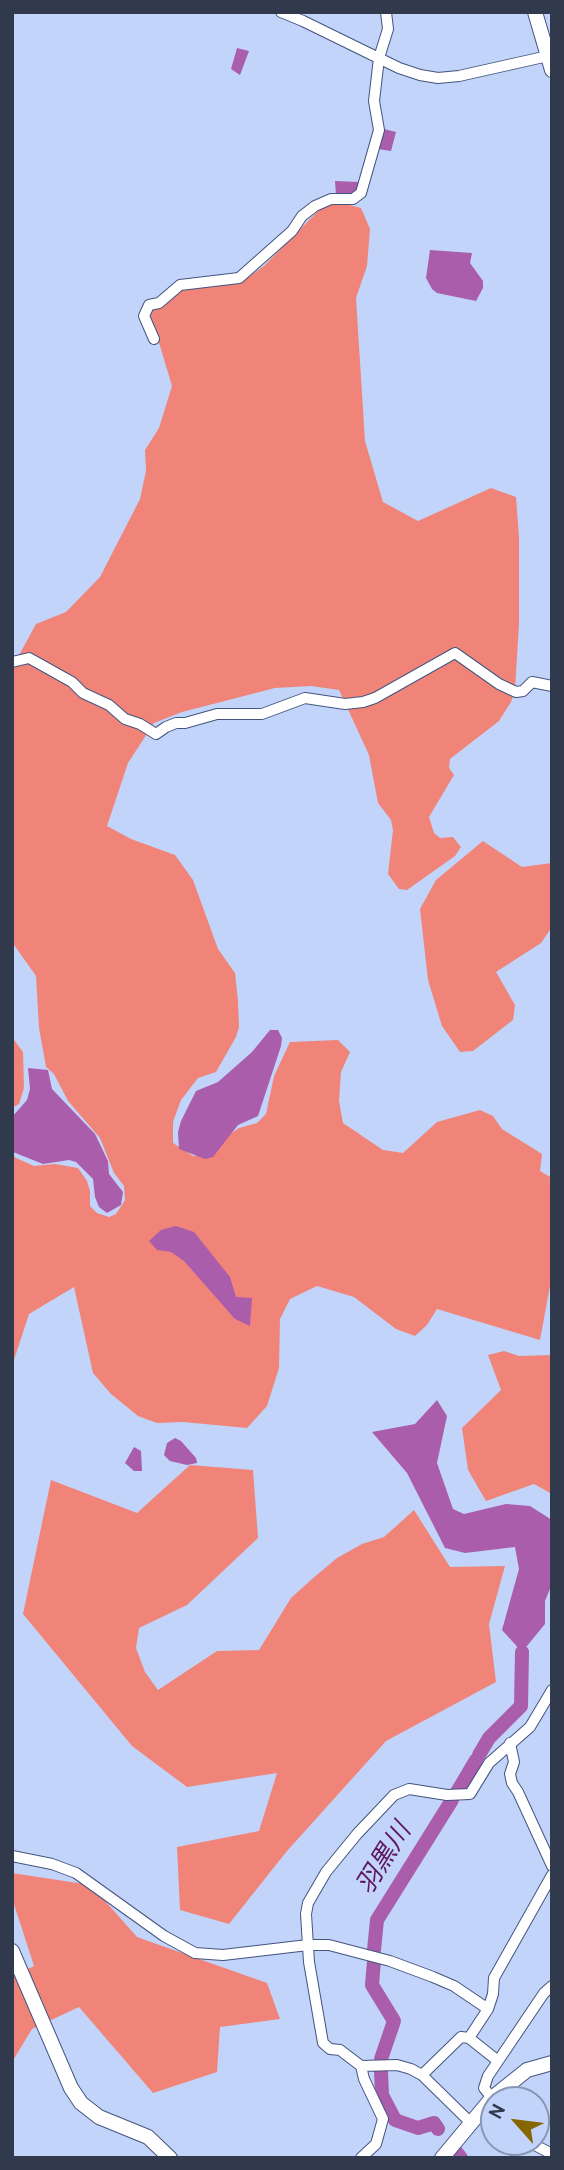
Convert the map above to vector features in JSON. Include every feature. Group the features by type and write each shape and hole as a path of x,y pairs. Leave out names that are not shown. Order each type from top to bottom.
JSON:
{"main road":[{"path":"535,12 550,63"},
{"path":"12,1951 80,2103 99,2117 148,2137 170,2158"},
{"path":"507,2086 527,2070 552,2063"},
{"path":"442,2158 480,2112"}],"street":[{"path":"281,12 414,73 438,78 550,63"},
{"path":"154,339 144,316 149,305 159,303 180,285 239,278 292,231 302,216 311,209 331,199 353,199 361,193 379,130 374,101 379,58 387,34 386,12"},
{"path":"12,662 29,658 72,682 83,693 109,705 125,719 156,734 176,723 217,715 262,714 305,698 345,704 363,702 376,698 455,653 499,684 516,692 523,691 532,682 552,686"},
{"path":"480,2120 474,2119 422,2075 397,2065 361,2066 340,2050 330,2049 323,2043 306,1914 313,1891 357,1834 394,1795 409,1789 447,1795 470,1794 489,1763 530,1727 552,1690"},
{"path":"510,1743 514,1762 510,1774 512,1783 552,1866"},
{"path":"12,1856 52,1864 76,1873 164,1936 195,1953 223,1955 308,1945 340,1947 390,1961 454,1986 488,2009"},
{"path":"469,2038 488,2009 494,1978 552,1875"},
{"path":"485,2086 498,2061 544,1993 552,1986"},
{"path":"422,2075 461,2038 469,2038 498,2061"},
{"path":"361,2066 364,2079 383,2119 376,2144 361,2158"}],"shaded area":[{"path":"237,48 249,51 240,75 231,69"},
{"path":"384,129 396,132 391,151 378,149"},
{"path":"335,181 359,182 359,191 351,195 336,195"},
{"path":"324,205 361,208 370,229 367,266 356,298 365,441 383,502 418,521 491,488 516,497 519,623 515,690 499,721 450,759 449,768 454,775 429,817 434,833 440,838 453,837 461,847 455,856 407,890 399,889 388,874 393,830 391,820 378,803 369,755 339,690 311,686 275,688 182,712 154,723 128,763 107,826 131,839 175,855 193,880 218,949 235,973 238,1001 239,1027 236,1037 216,1072 198,1078 181,1100 173,1122 173,1143 193,1156 208,1154 223,1139 239,1128 257,1123 266,1114 274,1076 290,1042 338,1040 350,1052 341,1072 339,1101 343,1123 383,1150 403,1153 437,1122 480,1110 493,1116 502,1129 542,1154 540,1171 552,1178 552,1275 540,1340 437,1309 427,1325 415,1336 396,1329 354,1297 317,1286 290,1299 280,1319 279,1368 267,1406 247,1428 183,1422 157,1423 138,1416 111,1394 93,1373 74,1287 29,1314 12,1374 12,1154 34,1166 55,1164 78,1168 87,1181 90,1206 97,1213 109,1217 116,1214 125,1200 124,1186 114,1173 100,1138 68,1101 54,1074 46,1067 39,1028 36,976 12,942 12,668 36,624 66,612 100,577 140,499 146,471 145,450 159,428 172,386 152,326 150,311 181,286 240,283 264,266"},
{"path":"430,250 472,253 470,263 483,281 483,288 476,301 437,293 432,289 426,278"},
{"path":"483,841 522,867 552,863 552,927 541,943 496,972 515,1005 513,1020 473,1051 460,1052 442,1026 428,980 420,909 436,880"},
{"path":"270,1030 278,1030 282,1038 281,1046 258,1116 238,1125 213,1157 205,1159 179,1149 178,1132 181,1121 196,1091 218,1082 252,1052"},
{"path":"12,1037 23,1052 24,1088 19,1104 12,1108"},
{"path":"28,1068 48,1070 52,1089 95,1134 108,1161 109,1174 123,1192 121,1205 107,1213 99,1207 93,1179 76,1162 69,1160 43,1164 13,1152 12,1117 27,1100 30,1089"},
{"path":"176,1226 194,1232 230,1277 236,1297 252,1298 250,1326 235,1319 184,1261 171,1252 157,1250 149,1241 161,1230"},
{"path":"504,1351 519,1356 552,1355 552,1494 534,1484 486,1501 468,1470 462,1428 501,1390 488,1355"},
{"path":"437,1400 447,1416 437,1463 453,1509 464,1514 506,1504 530,1506 552,1520 552,1584 545,1601 545,1624 522,1652 502,1630 519,1569 515,1547 465,1553 445,1548 407,1473 372,1432 415,1424"},
{"path":"175,1438 196,1458 197,1463 187,1465 170,1461 164,1455 167,1443"},
{"path":"134,1447 141,1451 142,1471 134,1471 125,1463"},
{"path":"190,1465 253,1470 258,1538 187,1605 139,1628 136,1648 145,1672 158,1690 217,1651 259,1650 291,1598 312,1579 337,1558 362,1544 384,1537 414,1510 450,1567 505,1566 489,1624 496,1682 386,1741 287,1851 229,1924 180,1910 177,1847 259,1831 277,1773 187,1787 132,1746 23,1614 51,1480 137,1513"},
{"path":"12,1873 91,1885 137,1937 267,1983 280,2019 220,2027 217,2072 153,2093 79,2007 32,2029 12,2062 12,1977 34,1966 12,1898"}],"waterway":[{"name":"羽黒川","path":"479,1755 489,1738 521,1706 522,1652"},
{"name":"羽黒川","path":"457,1792 476,1760"},
{"name":"羽黒川","path":"374,1950 377,1920 452,1800"},
{"name":"羽黒川","path":"374,1961 372,1985 394,2021 381,2059"},
{"name":"羽黒川","path":"381,2071 382,2095 395,2120 418,2128 434,2123 438,2129"},
{"name":"羽黒川","path":"454,2149 461,2158"}]}
